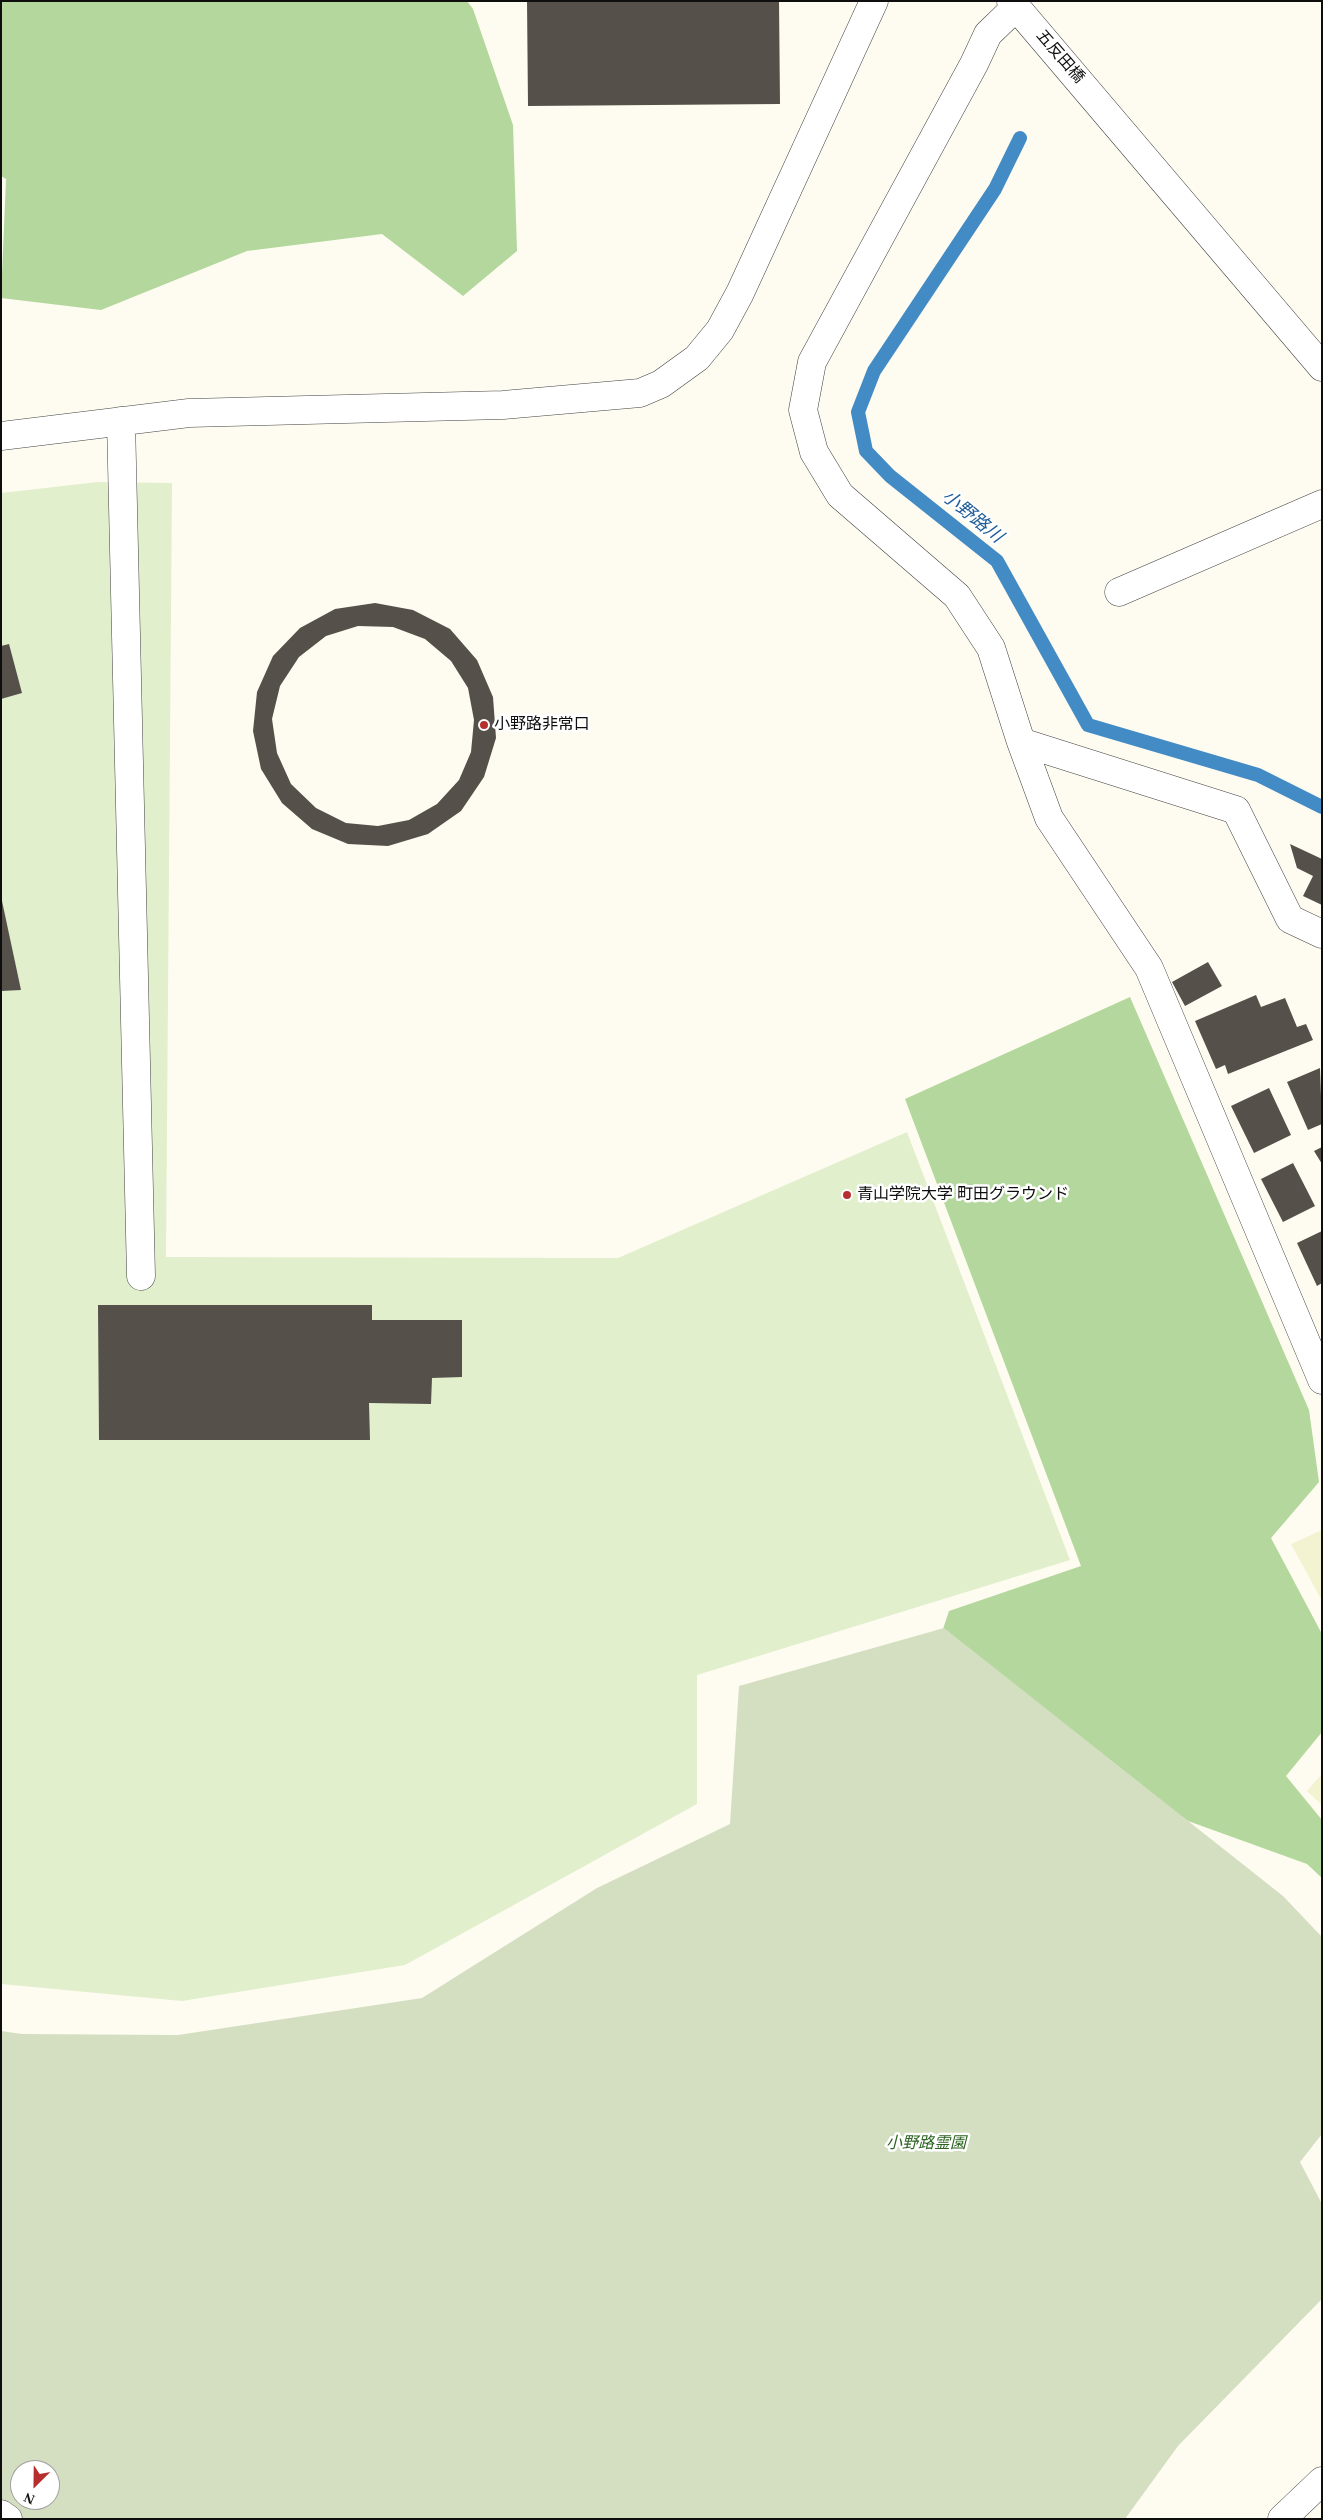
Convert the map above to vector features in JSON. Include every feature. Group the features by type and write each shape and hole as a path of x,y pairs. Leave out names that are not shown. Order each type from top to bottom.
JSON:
{"street":[{"path":"1,436 189,412 503,405 640,393 661,384 697,358 720,330 740,293 874,1"},
{"path":"1019,10 988,34 974,64 812,362 803,410 814,452 840,495 957,596 991,648 1020,742 1049,818 1149,968 1322,1380"},
{"name":"五反田橋","path":"1019,10 1092,93 1322,367"},
{"path":"120,421 141,1276"},
{"path":"1119,592 1322,504"},
{"path":"1020,742 1236,810 1290,919 1322,934"},
{"path":"1282,2519 1322,2481"},
{"path":"1,2514 8,2519"}],"green space":[{"path":"1,1 467,1 473,9 513,125 517,251 463,296 382,234 247,251 101,310 1,298 6,179 1,176"},
{"name":"青山学院大学 町田グラウンド","path":"98,482 172,483 166,1257 618,1258 907,1132 1070,1560 697,1675 697,1804 405,1965 182,2001 1,1984 1,493"},
{"path":"1130,997 1309,1410 1319,1482 1271,1538 1322,1634 1322,1732 1286,1776 1322,1820 1322,1878 1307,1864 1188,1821 937,1647 949,1611 1081,1566 905,1099"},
{"path":"1322,1530 1322,1601 1291,1544"},
{"name":"小野路霊園","path":"944,1628 1283,1896 1322,1937 1322,2134 1300,2162 1322,2204 1322,2299 1178,2446 1125,2519 1,2519 1,2031 22,2034 178,2035 422,1998 597,1888 730,1824 739,1686"},
{"path":"1322,1774 1322,1805 1307,1791"}],"building":[{"path":"527,1 779,1 780,104 528,106"},
{"name":"小野路非常口","path":"375,603 413,610 450,629 477,660 493,697 496,738 484,777 461,811 428,834 388,846 348,844 312,829 282,803 261,769 253,731 257,692 273,656 300,628 335,609","holes":["358,626 393,627 425,639 451,661 468,688 474,720 471,752 459,780 437,804 409,820 378,826 346,823 316,808 291,784 277,753 272,719 280,686 299,657 326,636"]},
{"path":"9,644 22,693 1,699 1,646"},
{"path":"1290,844 1322,859 1322,905 1303,896 1313,876 1297,868"},
{"path":"2,901 21,990 1,991"},
{"path":"1208,962 1222,986 1185,1006 1172,982"},
{"path":"1256,995 1261,1007 1285,998 1297,1027 1306,1024 1313,1040 1228,1074 1225,1065 1216,1069 1195,1021"},
{"path":"1320,1068 1322,1124 1308,1130 1287,1082"},
{"path":"1269,1088 1291,1135 1254,1153 1231,1106"},
{"path":"1322,1147 1322,1164 1314,1151"},
{"path":"1293,1163 1315,1206 1283,1222 1261,1179"},
{"path":"1322,1231 1322,1283 1317,1286 1297,1243"},
{"path":"98,1305 372,1305 372,1320 462,1320 462,1377 432,1378 431,1404 369,1403 370,1440 99,1440"}],"waterway":[{"name":"小野路川","path":"1020,138 995,189 874,371 858,412 866,451 890,476 997,561 1088,725 1258,775 1322,807"}],"place":[{"name":"小野路非常口","path":"484,725"},
{"name":"青山学院大学 町田グラウンド","path":"847,1195"}]}
